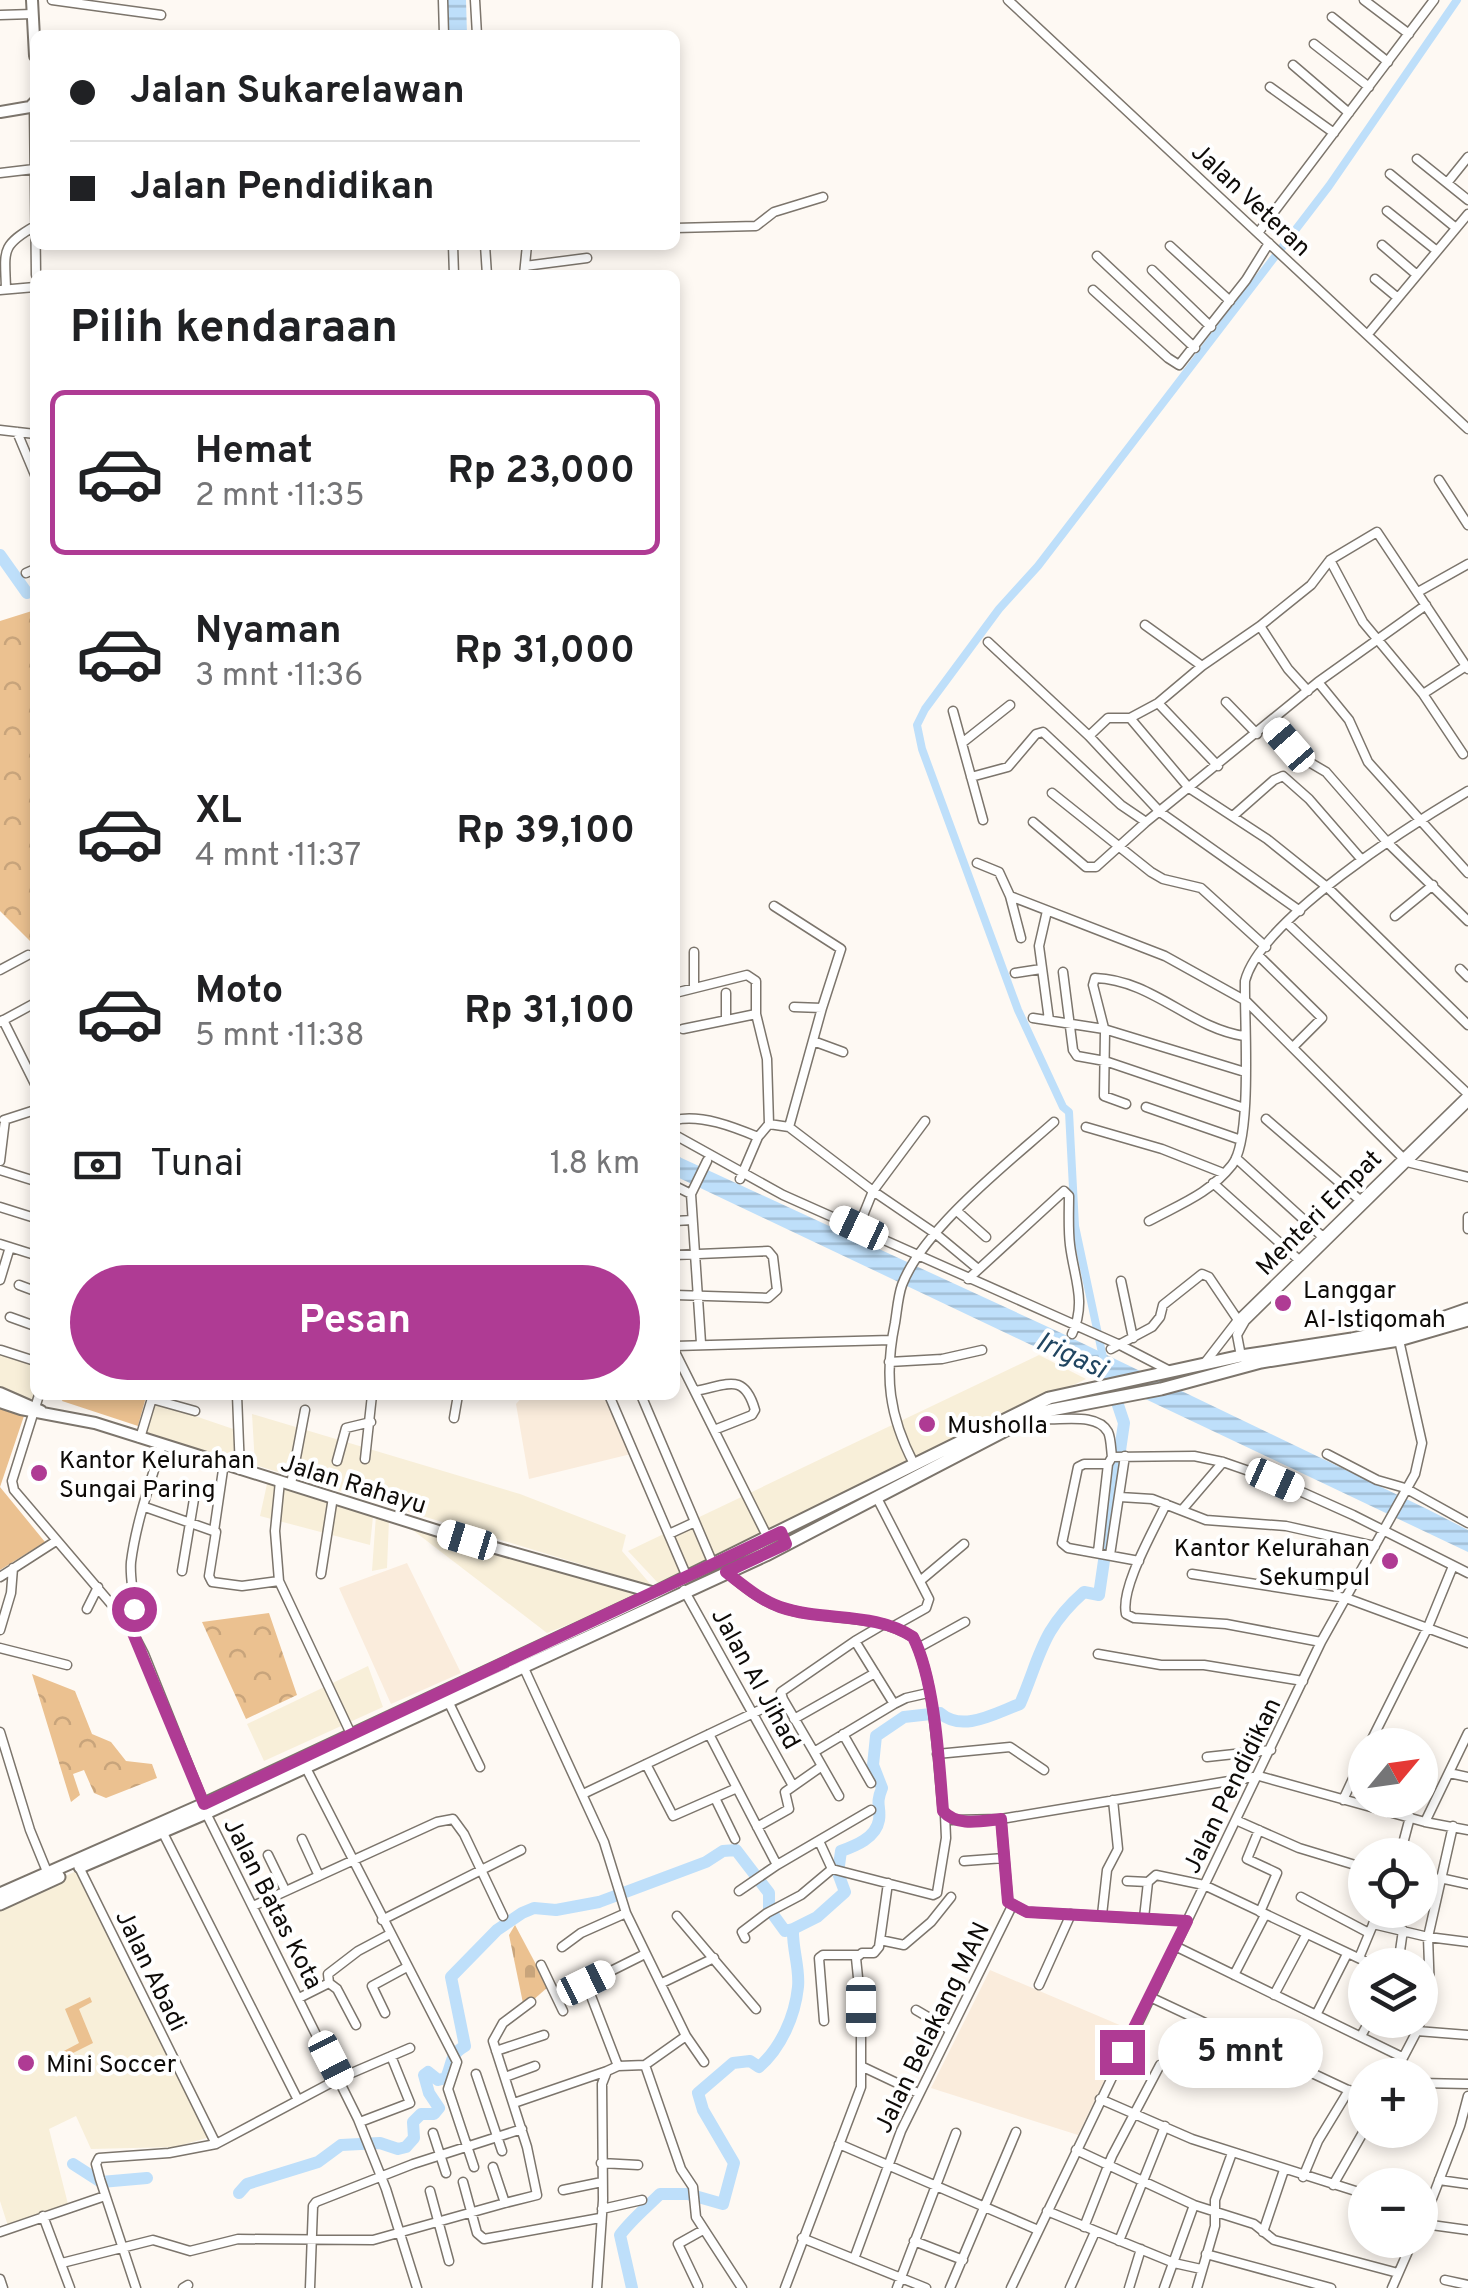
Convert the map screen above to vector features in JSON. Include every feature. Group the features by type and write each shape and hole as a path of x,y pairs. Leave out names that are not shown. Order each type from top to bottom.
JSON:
{"highway":[{"path":"1328,1347 1468,1310"},
{"path":"585,1632 655,1593 726,1572 784,1538 877,1498 1030,1417 1160,1389 1310,1350 1399,1340 1468,1320"},
{"path":"806,1528 914,1464 1037,1403 1241,1356 1310,1350"},
{"path":"0,1894 205,1808 351,1734 585,1632 686,1584 713,1564 768,1538 784,1538"},
{"path":"278,1774 305,1766 448,1702 566,1640"},
{"path":"0,1904 205,1808"}],"main road":[{"path":"32,0 34,30"},
{"path":"0,112 30,106"},
{"path":"0,1393 36,1410"},
{"path":"0,1402 36,1410"},
{"name":"Jalan Rahayu","path":"36,1410 655,1593"}],"street":[{"path":"52,0 161,15"},
{"path":"442,0 444,30"},
{"path":"475,0 477,30"},
{"name":"Jalan Veteran","path":"1008,0 1468,429"},
{"path":"1364,0 1408,34"},
{"path":"1258,233 1431,4 1418,0"},
{"path":"0,16 33,14"},
{"path":"1332,17 1388,62"},
{"path":"1314,44 1368,87"},
{"path":"1293,65 1349,112"},
{"path":"1270,87 1334,132"},
{"path":"1447,182 1468,156"},
{"path":"1417,159 1468,200"},
{"path":"0,172 30,169"},
{"path":"1390,174 1456,228"},
{"path":"680,228 756,226 774,212 823,196"},
{"path":"1387,211 1436,251"},
{"path":"1368,334 1468,214"},
{"path":"30,229 4,249 3,290 30,287"},
{"path":"1093,290 1176,364 1185,361 1271,245"},
{"path":"1382,245 1417,275"},
{"path":"1170,246 1230,301"},
{"path":"1097,256 1195,348"},
{"path":"524,270 587,258"},
{"path":"1152,270 1211,327"},
{"path":"1374,278 1398,298"},
{"path":"0,430 30,433"},
{"path":"16,432 30,464"},
{"path":"1439,480 1468,524"},
{"path":"1089,736 1108,718 1130,718 1158,704 1316,580 1330,560 1377,532 1467,668 1423,694"},
{"path":"1330,560 1376,641 1423,694 1463,754"},
{"path":"1418,592 1468,564"},
{"path":"1033,822 1091,869 1318,682 1426,605"},
{"path":"1145,625 1202,666"},
{"path":"1260,626 1288,669 1308,691"},
{"path":"988,642 1089,736 1160,812 1300,911"},
{"path":"1318,682 1349,720 1368,762 1468,873"},
{"path":"1226,702 1257,734"},
{"path":"1158,704 1218,766"},
{"path":"962,743 1010,705"},
{"path":"953,712 983,820"},
{"path":"1130,718 1190,788 1327,886 1468,1025"},
{"path":"1270,723 1304,759 1326,772 1387,842 1468,921"},
{"path":"971,777 1008,767 1042,732 1121,805 1146,822"},
{"path":"1233,816 1283,776 1309,799 1362,860"},
{"path":"1149,1220 1194,1200 1236,1158 1244,1108 1248,970 1258,955 1327,886 1420,818 1468,791"},
{"path":"1052,793 1163,879 1200,888 1266,947"},
{"path":"977,863 999,872 1021,938"},
{"path":"1395,916 1433,885"},
{"path":"1010,896 1164,956 1246,1001 1405,1159 1468,1177"},
{"path":"774,906 841,949 789,1127"},
{"path":"1047,911 1039,946 1049,1020"},
{"path":"1286,923 1468,1097"},
{"path":"694,952 694,987"},
{"path":"0,970 28,954"},
{"path":"1258,955 1322,1018 1294,1046"},
{"path":"1460,969 1468,977"},
{"path":"1015,973 1041,970"},
{"path":"1063,972 1074,1054 1106,1061 1244,1108"},
{"path":"680,991 752,976 756,981 756,1014 767,1059 769,1124 758,1137 741,1176"},
{"path":"1126,1104 1104,1096 1104,1028 1093,985 1098,977 1158,994 1226,1033 1244,1036"},
{"path":"726,993 726,1020"},
{"path":"30,1006 1,1021 30,1075"},
{"path":"794,1006 822,1008"},
{"path":"683,1029 756,1014"},
{"path":"1033,1018 1104,1028 1244,1072"},
{"path":"813,1041 843,1052"},
{"name":"Menteri Empat","path":"1204,1364 1327,1235 1468,1097"},
{"path":"1146,1107 1241,1140"},
{"path":"0,1161 2,1119 30,1111"},
{"path":"1266,1119 1361,1202"},
{"path":"680,1120 730,1126 758,1137"},
{"path":"857,1230 873,1192 925,1121"},
{"path":"914,1464 892,1414 889,1362 902,1285 936,1234 1054,1122"},
{"path":"769,1124 789,1127 978,1269"},
{"path":"1086,1127 1223,1174"},
{"path":"680,1138 741,1176 1163,1372"},
{"path":"1236,1158 1327,1235"},
{"path":"701,1344 691,1193 706,1163"},
{"path":"0,1170 30,1180"},
{"path":"1213,1182 1301,1262"},
{"path":"680,1188 691,1193"},
{"path":"968,1279 1064,1191 1069,1196 1070,1241 1081,1302 1074,1330"},
{"path":"0,1207 30,1216"},
{"path":"958,1212 986,1237"},
{"path":"1468,1217 1468,1229"},
{"path":"680,1221 692,1220"},
{"path":"0,1280 5,1246 30,1253"},
{"path":"680,1255 768,1251 774,1258 777,1290 768,1298 680,1295"},
{"path":"1116,1347 1152,1327 1163,1305 1202,1274 1209,1277 1239,1324 1241,1356"},
{"path":"1121,1281 1132,1338"},
{"path":"19,1285 30,1288"},
{"path":"10,1317 30,1324"},
{"path":"680,1348 701,1344 891,1340"},
{"name":"Jalan Pendidikan","path":"1011,2286 1322,1642 1421,1458 1422,1443 1399,1340"},
{"path":"0,1350 30,1359"},
{"path":"889,1362 982,1350"},
{"path":"680,1360 768,1538"},
{"path":"695,1391 728,1384 749,1390 755,1410 752,1414 714,1430"},
{"path":"39,1400 12,1481 21,1500 130,1626 134,1616 132,1559 162,1445"},
{"path":"140,1438 151,1400"},
{"path":"161,1400 195,1411"},
{"path":"237,1400 240,1470"},
{"path":"364,1459 372,1400"},
{"path":"454,1418 457,1400"},
{"name":"Jalan Al Jihad","path":"611,1400 669,1534 686,1584 793,1786"},
{"path":"643,1400 713,1564"},
{"path":"305,1410 275,1531 279,1581 351,1734"},
{"path":"1030,1417 1072,1417 1099,1425 1108,1433 1117,1457 1120,1497 1105,1554"},
{"path":"336,1461 346,1428 371,1422"},
{"path":"1326,1454 1468,1523"},
{"path":"1139,1561 1068,1548 1062,1539 1078,1467 1117,1457 1194,1456 1223,1462 1275,1480 1468,1574"},
{"path":"1105,1554 1117,1457"},
{"path":"1182,1510 1223,1462"},
{"path":"224,1463 209,1576 212,1582 245,1586 279,1581"},
{"path":"1120,1497 1136,1496 1166,1504 1206,1520 1286,1526 1374,1546"},
{"path":"321,1574 334,1497"},
{"path":"839,1796 781,1692 855,1641 928,1606 929,1599 877,1498"},
{"path":"182,1571 194,1499"},
{"path":"1166,1504 1139,1561 1124,1611 1134,1618 1226,1624 1322,1642"},
{"path":"145,1507 214,1531"},
{"path":"669,1534 695,1522"},
{"path":"0,1578 56,1541"},
{"path":"920,1581 964,1544"},
{"path":"1378,1728 1428,1627 1453,1566"},
{"path":"0,1630 13,1568"},
{"path":"726,1572 754,1594 782,1608 889,1625 913,1637 918,1648 945,1815 946,1838 937,1893 928,1896 832,1869"},
{"path":"1192,1574 1346,1598 1468,1643"},
{"path":"87,1609 98,1587"},
{"path":"918,1648 964,1622"},
{"name":"Jalan Batas Kota","path":"130,1626 149,1681 205,1808 360,2122 417,2288"},
{"path":"855,1641 894,1704"},
{"path":"0,1648 67,1666"},
{"path":"1098,1654 1303,1681"},
{"path":"522,1666 584,1794 609,1855 626,1913 686,2036 704,2062"},
{"path":"794,1720 875,1673"},
{"path":"814,1752 894,1704 928,1693"},
{"path":"584,1794 783,1699"},
{"path":"448,1702 480,1766"},
{"path":"0,1732 48,1874"},
{"path":"1424,1822 1468,1733"},
{"path":"709,1734 777,1865"},
{"path":"843,1734 871,1783"},
{"path":"937,1754 1010,1747 1044,1770"},
{"path":"1207,1757 1271,1750"},
{"path":"646,1764 670,1814 676,1816 737,1788"},
{"path":"305,1766 458,2066 448,2090 474,2166"},
{"path":"757,1827 789,1810 785,1793 822,1766"},
{"path":"1449,1773 1468,1777"},
{"path":"1,1780 13,1775"},
{"path":"945,1815 961,1822 1001,1819 1259,1776 1348,1801"},
{"path":"1343,1800 1348,1790"},
{"path":"715,1798 735,1839"},
{"path":"1102,1915 1107,1870 1118,1848 1113,1800"},
{"path":"739,1892 777,1865 872,1810"},
{"path":"1405,1838 1410,1818 1468,1830"},
{"path":"253,1906 438,1822 453,1819 503,1916"},
{"path":"1001,1819 1008,1902 1012,1906 1027,1912 1187,1921"},
{"path":"1238,1821 1299,1848 1348,1863"},
{"path":"1428,1948 1453,1826"},
{"path":"1234,1975 1277,1874 1247,1859 1259,1830"},
{"path":"162,1831 298,2100"},
{"path":"302,1839 319,1876"},
{"path":"819,1840 832,1869"},
{"path":"382,1920 521,1850"},
{"path":"268,1855 285,1890"},
{"path":"964,1861 1004,1858"},
{"name":"Jalan Abadi","path":"80,1867 216,2144"},
{"path":"744,1938 742,1932 801,1895 832,1869"},
{"path":"1144,1918 1148,1882 1156,1875 1204,1885 1347,1954 1316,2015"},
{"path":"1127,1881 1148,1882"},
{"path":"824,2021 818,1958 874,1953 880,1940 888,1883"},
{"path":"1440,1883 1468,1884"},
{"path":"1301,1896 1371,1929 1403,1930 1428,1938 1468,1942"},
{"path":"880,1940 904,1945 951,1897"},
{"name":"Jalan Belakang MAN","path":"854,2259 918,2094 1012,1906"},
{"path":"562,1947 581,1933 626,1913"},
{"path":"1039,1985 1071,1914"},
{"path":"677,1916 756,2009"},
{"path":"1363,1948 1371,1929"},
{"path":"1400,1948 1403,1930"},
{"path":"356,2025 329,1983 329,1972 390,1934"},
{"path":"1274,1995 1306,1934"},
{"path":"1175,1946 1348,2030"},
{"path":"557,1998 645,1954"},
{"path":"785,2288 860,2087 863,2067 855,1962 858,1955"},
{"path":"662,1983 714,1958"},
{"path":"542,1965 563,2012"},
{"path":"385,2013 372,1986 406,1967"},
{"path":"300,1998 329,1983"},
{"path":"586,1983 618,2066"},
{"path":"1150,1997 1348,2090"},
{"path":"62,2264 158,2240 190,2251 238,2239 373,2240 536,2195 522,2129 493,2039 502,2023 531,2002"},
{"path":"916,2010 950,2030"},
{"path":"1438,2032 1468,2034"},
{"path":"496,2051 544,2035"},
{"path":"514,2104 618,2066 645,2064 686,2036"},
{"path":"1365,2038 1402,2056 1413,2038"},
{"path":"136,2288 105,2196 96,2164 99,2158 169,2154 216,2144 340,2078 410,2048"},
{"path":"360,2122 410,2103 392,2056"},
{"path":"645,2064 681,2170 693,2187 696,2217 742,2288"},
{"path":"1084,2227 1108,2166 1160,2065"},
{"path":"506,2076 534,2066"},
{"path":"863,2067 918,2094"},
{"path":"598,2288 600,2099 606,2071"},
{"path":"476,2074 502,2152"},
{"path":"1438,2083 1468,2084"},
{"path":"1303,2177 1318,2141 1348,2092"},
{"path":"1468,2096 1439,2180 1468,2184"},
{"path":"1100,2098 1232,2152 1348,2189"},
{"path":"1119,2241 1165,2126"},
{"path":"310,2288 314,2204 413,2164 522,2129"},
{"path":"950,2288 1016,2132"},
{"path":"434,2133 446,2173"},
{"path":"899,2283 956,2133"},
{"path":"839,2144 1038,2230"},
{"path":"1332,2185 1354,2148"},
{"path":"1076,2150 1194,2205 1254,2224 1283,2243 1398,2272"},
{"path":"1197,2288 1215,2226 1213,2212 1232,2152"},
{"path":"602,2162 638,2165"},
{"path":"413,2164 417,2177"},
{"path":"493,2167 505,2203"},
{"path":"1264,2232 1284,2170"},
{"path":"463,2182 477,2234 486,2239 601,2214 642,2200"},
{"path":"563,2190 602,2182"},
{"path":"430,2190 449,2261"},
{"path":"0,2232 105,2196"},
{"path":"1164,2288 1194,2205"},
{"path":"1047,2211 1201,2270"},
{"path":"43,2216 70,2288"},
{"path":"1438,2228 1468,2230"},
{"path":"698,2286 678,2244 703,2230"},
{"path":"1070,2288 1095,2232"},
{"path":"802,2238 899,2283 926,2288"},
{"path":"914,2241 963,2260"},
{"path":"1129,2288 1141,2249"},
{"path":"1206,2254 1331,2288"},
{"path":"1392,2288 1405,2258"},
{"path":"0,2278 3,2288"},
{"path":"1445,2280 1468,2285"},
{"path":"1011,2286 1024,2288"}],"shaded area":[{"path":"0,1353 30,1363 30,1398 0,1390"},
{"path":"1039,1355 1086,1379 658,1583 628,1551"},
{"path":"520,1400 608,1400 631,1454 529,1479 516,1404"},
{"path":"154,1402 242,1432 243,1465 144,1435"},
{"path":"252,1414 520,1494 626,1535 622,1551 652,1586 255,1465"},
{"path":"267,1484 373,1517 370,1545 260,1516"},
{"path":"376,1515 389,1520 387,1568 372,1571"},
{"path":"410,1528 637,1593 630,1600 547,1633"},
{"path":"407,1563 461,1673 391,1704 339,1588"},
{"path":"368,1666 383,1707 264,1761 247,1724"},
{"path":"76,1871 210,2137 175,2147 91,2149 76,2116 49,2129 68,2204 8,2226 0,2201 0,1908"},
{"path":"990,1970 1129,2029 1078,2135 931,2088"}],"green space":[{"path":"30,612 30,941 0,911 0,621"},
{"path":"62,1400 145,1400 138,1426"},
{"path":"0,1406 25,1413 0,1487"},
{"path":"0,1487 45,1542 0,1570"},
{"path":"269,1613 297,1695 246,1719 202,1622"},
{"path":"32,1674 75,1691 92,1734 111,1742 126,1761 152,1764 157,1778 106,1798 94,1793 84,1770 73,1774 80,1795 71,1802"},
{"path":"515,1925 548,1987 524,2008 509,1935"},
{"path":"90,1997 92,2002 79,2009 93,2043 65,2057 62,2052 79,2043 65,2009"}],"water":[{"path":"445,0 466,0 467,30 447,30"},
{"name":"Irigasi","path":"680,1157 1059,1332 1427,1509 1468,1530 1468,1552 680,1178"}],"waterway":[{"name":"Irigasi","path":"1104,1362 1075,1226 1069,1112 1063,1107 1018,1010 922,749 917,725 999,609 1038,566 1329,186 1457,0"},
{"path":"0,555 27,593"},
{"name":"Irigasi","path":"632,2288 620,2235 660,2194 688,2194 723,2204 734,2163 703,2110 698,2093 733,2063 750,2061 759,2067 786,2031 798,1987 793,1929 817,1917 845,1892 838,1873 841,1851 864,1840 877,1826 882,1788 873,1765 876,1736 904,1717 940,1713 949,1719 969,1721 1020,1704 1050,1631 1084,1592 1099,1595 1124,1423 1112,1387"},
{"path":"239,2193 247,2184 318,2162 341,2145 380,2143 398,2149 406,2147 414,2138 413,2122 421,2114 434,2114 439,2108 424,2075 428,2072 438,2080 446,2078 454,2056 465,2046 451,1977 497,1930 522,1913 534,1908 556,1910 599,1902 706,1862 723,1851 736,1850 769,1893 769,1909 785,1931 793,1929"},
{"path":"73,2164 101,2182 147,2178"}],"place":[{"name":"Langgar Al-Istiqomah","path":"1283,1303"},
{"name":"Musholla","path":"927,1424"},
{"name":"Kantor Kelurahan Sungai Paring","path":"39,1473"},
{"name":"Kantor Kelurahan Sekumpul","path":"1390,1561"},
{"name":"Mini Soccer","path":"26,2063"}],"route":[{"path":"134,1609 130,1626 204,1804 781,1532 786,1544 726,1572 754,1594 782,1608 884,1624 913,1637 929,1696 943,1811 961,1822 1001,1819 1008,1902 1012,1906 1027,1912 1187,1921 1122,2052"}]}
